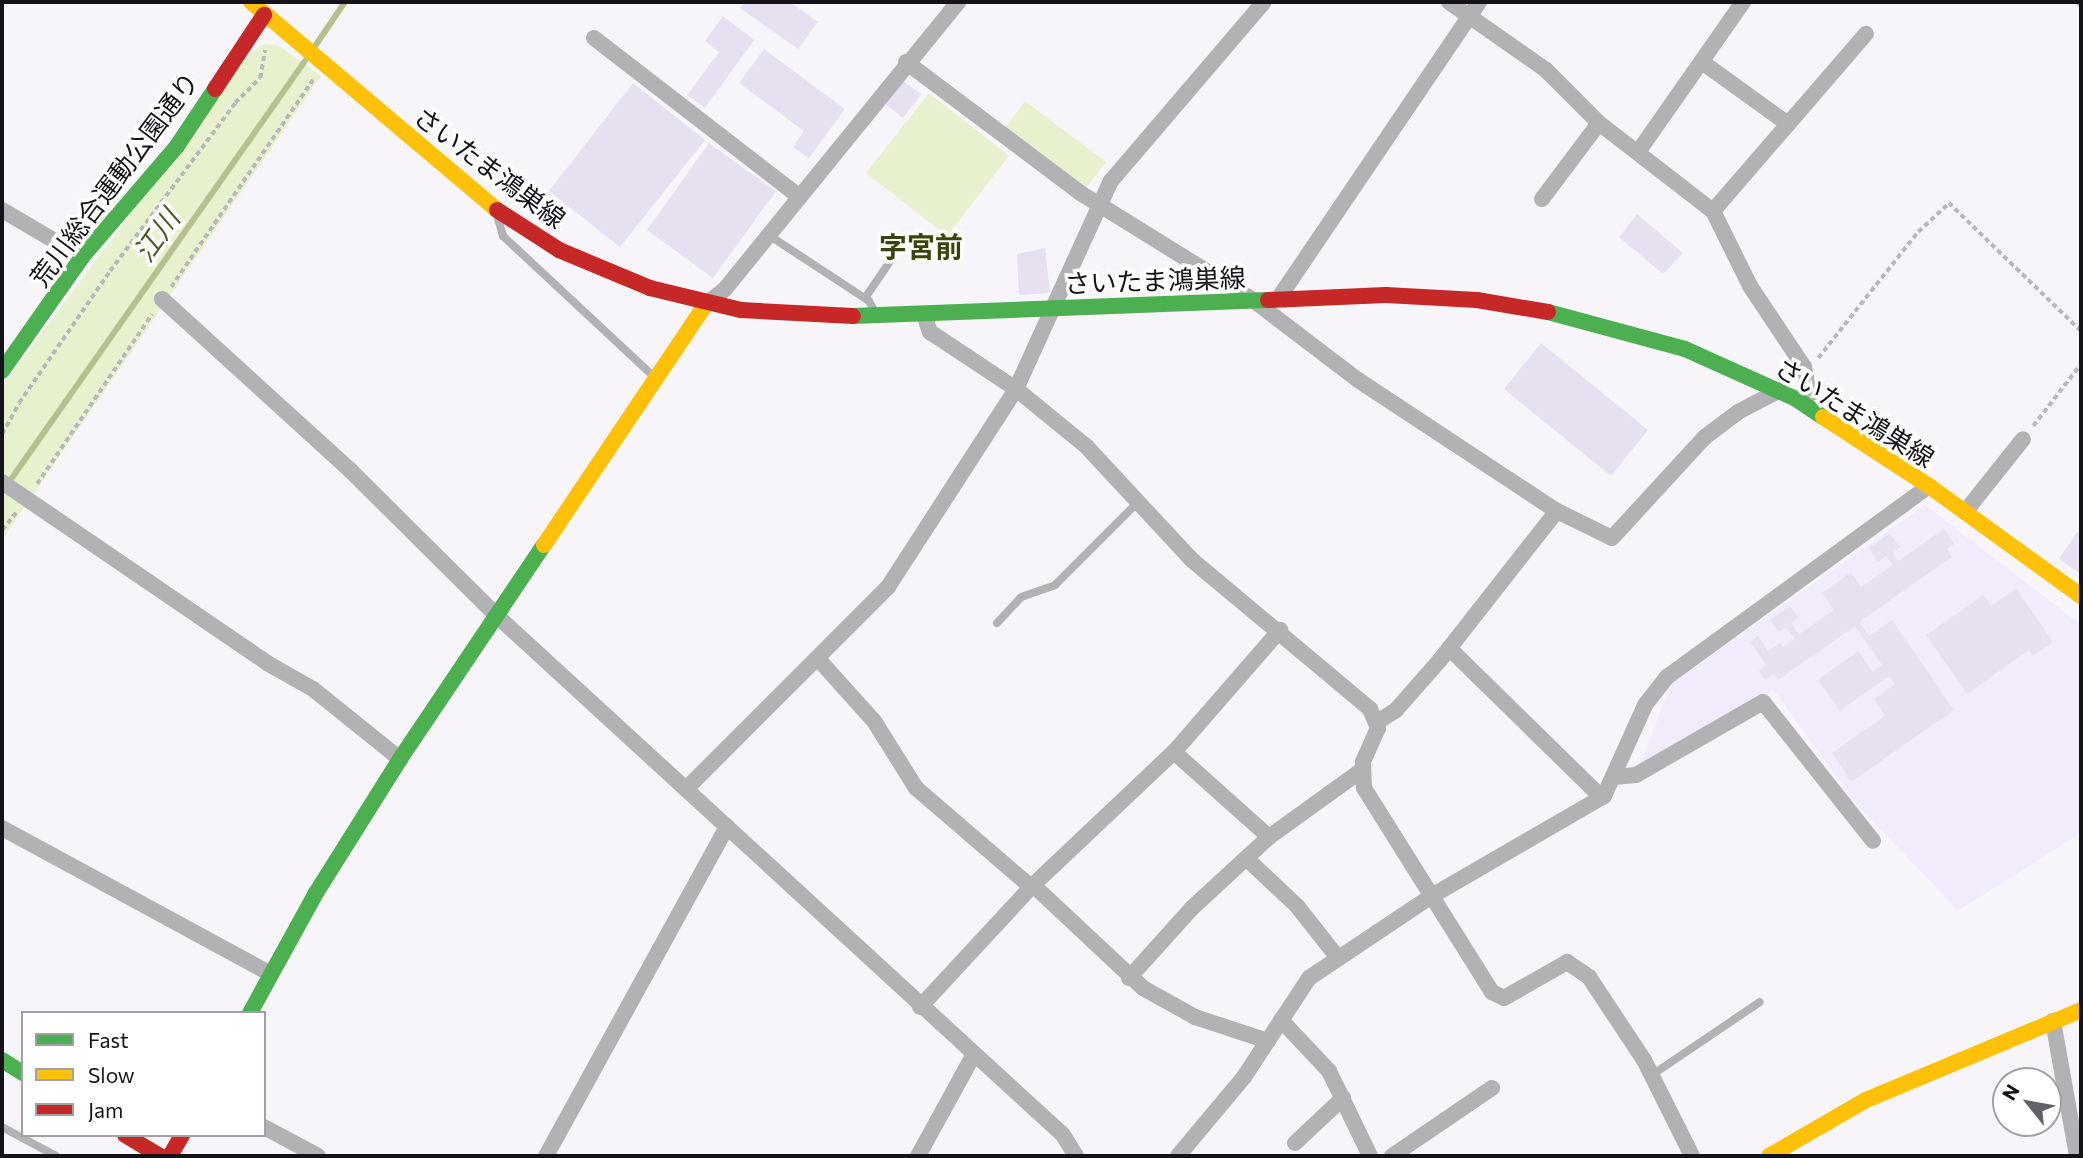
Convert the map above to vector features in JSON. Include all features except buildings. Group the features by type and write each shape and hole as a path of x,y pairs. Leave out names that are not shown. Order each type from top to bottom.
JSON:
{"main road":[{"name":"さいたま鴻巣線","path":"251,2 268,9 296,39 495,208 559,250 604,271 706,304 791,315 875,316 1417,295 1547,311 1653,338 1780,390 1813,408 1929,486 2081,596"},
{"name":"荒川総合運動公園通り","path":"2,371 82,257 177,146 268,9"},
{"path":"251,1011 400,759 706,304"},
{"path":"1769,1156 1866,1100 2081,1010"},
{"path":"2,1060 21,1072"},
{"path":"128,1137 160,1156"},
{"path":"170,1156 181,1137"}],"street":[{"path":"686,789 820,660 887,587 1016,389 1098,204 1124,163 1264,2"},
{"path":"1449,2 1546,70 1599,123 1713,211 1750,286 1804,367 1813,408"},
{"path":"1278,299 1479,2"},
{"path":"1638,152 1743,2"},
{"path":"706,304 725,289 797,195 955,3"},
{"path":"1713,211 1866,34"},
{"path":"594,38 797,195"},
{"path":"906,62 1098,204 1253,300 1358,380 1557,511 1612,538 1705,437 1780,390"},
{"path":"1702,62 1788,124"},
{"path":"1542,199 1599,123"},
{"path":"2,210 82,257"},
{"path":"162,299 351,471 496,615 920,1007 1063,1135 1076,1156"},
{"path":"924,314 930,332 1016,389 1095,454 1192,560 1280,630 1370,709 1377,722"},
{"path":"1965,512 2023,439"},
{"path":"2,482 267,663 313,689 400,759"},
{"path":"1178,1156 1268,1041 1304,984 1430,897 1602,798 1645,705 1667,677 1929,486"},
{"path":"1557,511 1449,648 1396,710 1377,722 1362,770 1367,794 1492,992 1504,998 1567,962 1589,977 1652,1075 1692,1156"},
{"path":"920,1007 1032,886 1174,752 1280,630"},
{"path":"1449,648 1602,798"},
{"path":"820,660 874,721 916,788 1032,886 1129,978 1195,1017 1268,1041"},
{"path":"1614,777 1636,775 1763,702 1873,841"},
{"path":"1174,752 1269,837"},
{"path":"1129,978 1192,908 1269,837 1362,770"},
{"path":"546,1156 727,827"},
{"path":"2,828 271,974"},
{"path":"1247,859 1297,906 1338,958"},
{"path":"1281,1020 1326,1068 1370,1156"},
{"path":"2053,1021 2077,1156"},
{"path":"918,1156 974,1055"},
{"path":"1392,1156 1492,1088"},
{"path":"1295,1143 1343,1098"},
{"path":"266,1128 318,1156"}],"lane":[{"path":"495,208 503,236 656,379"},
{"path":"767,234 865,298 875,316"},
{"path":"865,298 893,257"},
{"path":"997,623 1021,597 1055,585 1138,502"},
{"path":"1652,1075 1760,1002"},
{"path":"2,1126 21,1137"},
{"path":"22,1137 56,1156"}],"path":[{"path":"2077,2 2081,6"},
{"path":"2,434 19,402 110,271 236,103 260,78 266,40"},
{"path":"1804,367 1816,360 1918,232 1949,203 2081,331"},
{"path":"2023,439 2081,364"}],"shaded area":[{"path":"1925,505 2081,625 2081,833 1958,911 1853,800 1773,689 1638,770 1671,684"}],"green space":[{"path":"263,44 278,45 321,76 2,540 2,386 250,54"},
{"path":"929,93 1009,156 947,236 866,173"},
{"path":"1025,101 1106,162 1086,188 1005,128"}],"waterway":[{"name":"江川","path":"313,49 345,2"},
{"name":"江川","path":"2,492 307,58"}],"traffic: fast":[{"path":"2,371 82,257 177,146 215,89"},
{"path":"853,316 1268,300"},
{"path":"1548,312 1685,349 1796,399 1823,417"},
{"path":"251,1011 316,893 400,759 544,545"},
{"path":"2,1060 21,1072"}],"traffic: slow":[{"path":"251,2 497,210"},
{"path":"544,545 706,304"},
{"path":"1823,417 1929,486 2081,596"},
{"path":"1769,1156 1866,1100 2081,1010"}],"traffic: jam":[{"path":"215,89 264,15"},
{"path":"497,210 559,250 650,288 741,310 853,316"},
{"path":"1268,300 1386,295 1477,300 1548,312"},
{"path":"128,1137 160,1156"},
{"path":"170,1156 181,1137"}],"district":[{"name":"字宮前","path":"921,246"}]}
